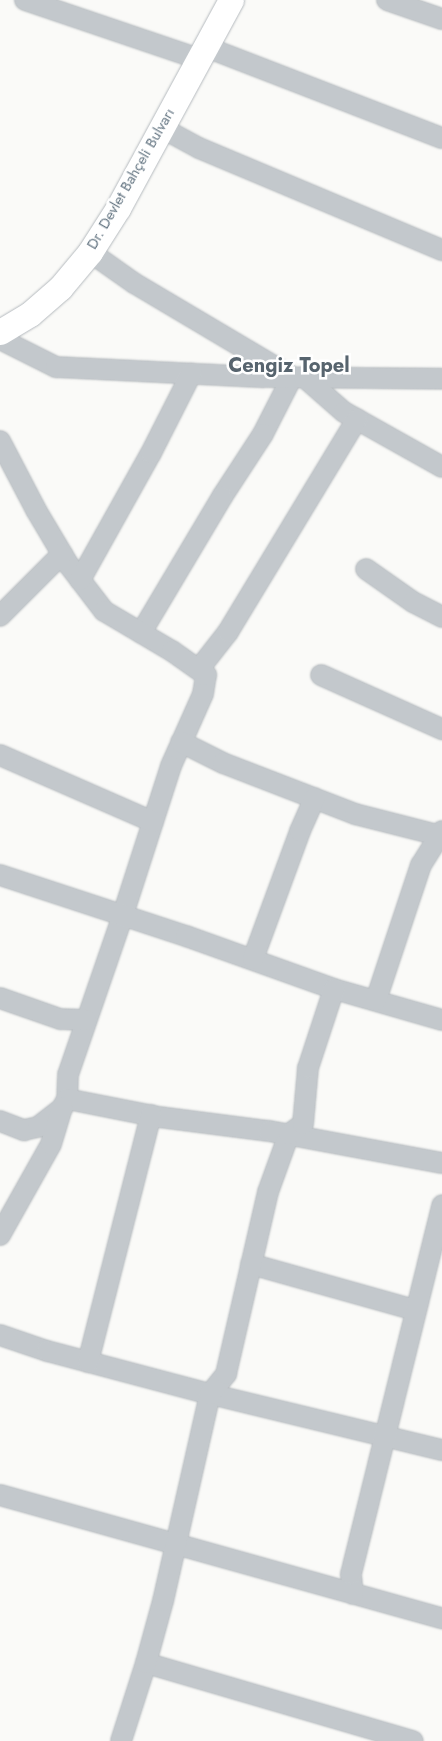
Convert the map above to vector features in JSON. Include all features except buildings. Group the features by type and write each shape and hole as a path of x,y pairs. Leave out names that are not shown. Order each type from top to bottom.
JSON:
{"main road":[{"name":"Dr. Devlet Bahçeli Bulvarı","path":"0,332 30,314 52,295 90,252 118,208 230,0"}],"street":[{"path":"25,0 202,53 442,138"},
{"path":"388,0 442,19"},
{"path":"162,128 199,148 442,250"},
{"path":"90,252 134,283 298,377 344,412 442,467"},
{"path":"0,339 56,367 191,374 442,379"},
{"path":"80,580 152,453 191,374"},
{"path":"142,633 222,497 298,377"},
{"path":"199,670 228,632 357,419"},
{"path":"0,441 62,554 104,611 142,633 206,675 202,694 171,766 123,916 86,1020 68,1075 65,1104 51,1144 3,1223"},
{"path":"0,616 62,554"},
{"path":"366,569 413,602 442,617"},
{"path":"320,675 442,729"},
{"path":"181,742 223,763 355,814 441,834 421,865 376,1000"},
{"path":"0,754 153,822"},
{"path":"253,959 300,831 315,798"},
{"path":"0,875 253,959 334,989 442,1020"},
{"path":"121,1741 146,1663 210,1394 226,1374 268,1192 289,1134 303,1124 308,1068 334,989"},
{"path":"0,998 60,1019 86,1020"},
{"path":"0,1121 24,1130 38,1127 65,1104 289,1134 442,1163"},
{"path":"88,1362 151,1115"},
{"path":"353,1594 350,1574 442,1204"},
{"path":"251,1264 416,1310"},
{"path":"0,1335 88,1362 210,1394 442,1450"},
{"path":"0,1495 442,1618"},
{"path":"146,1663 413,1741"}],"district":[{"name":"Cengiz Topel","path":"289,365"}]}
